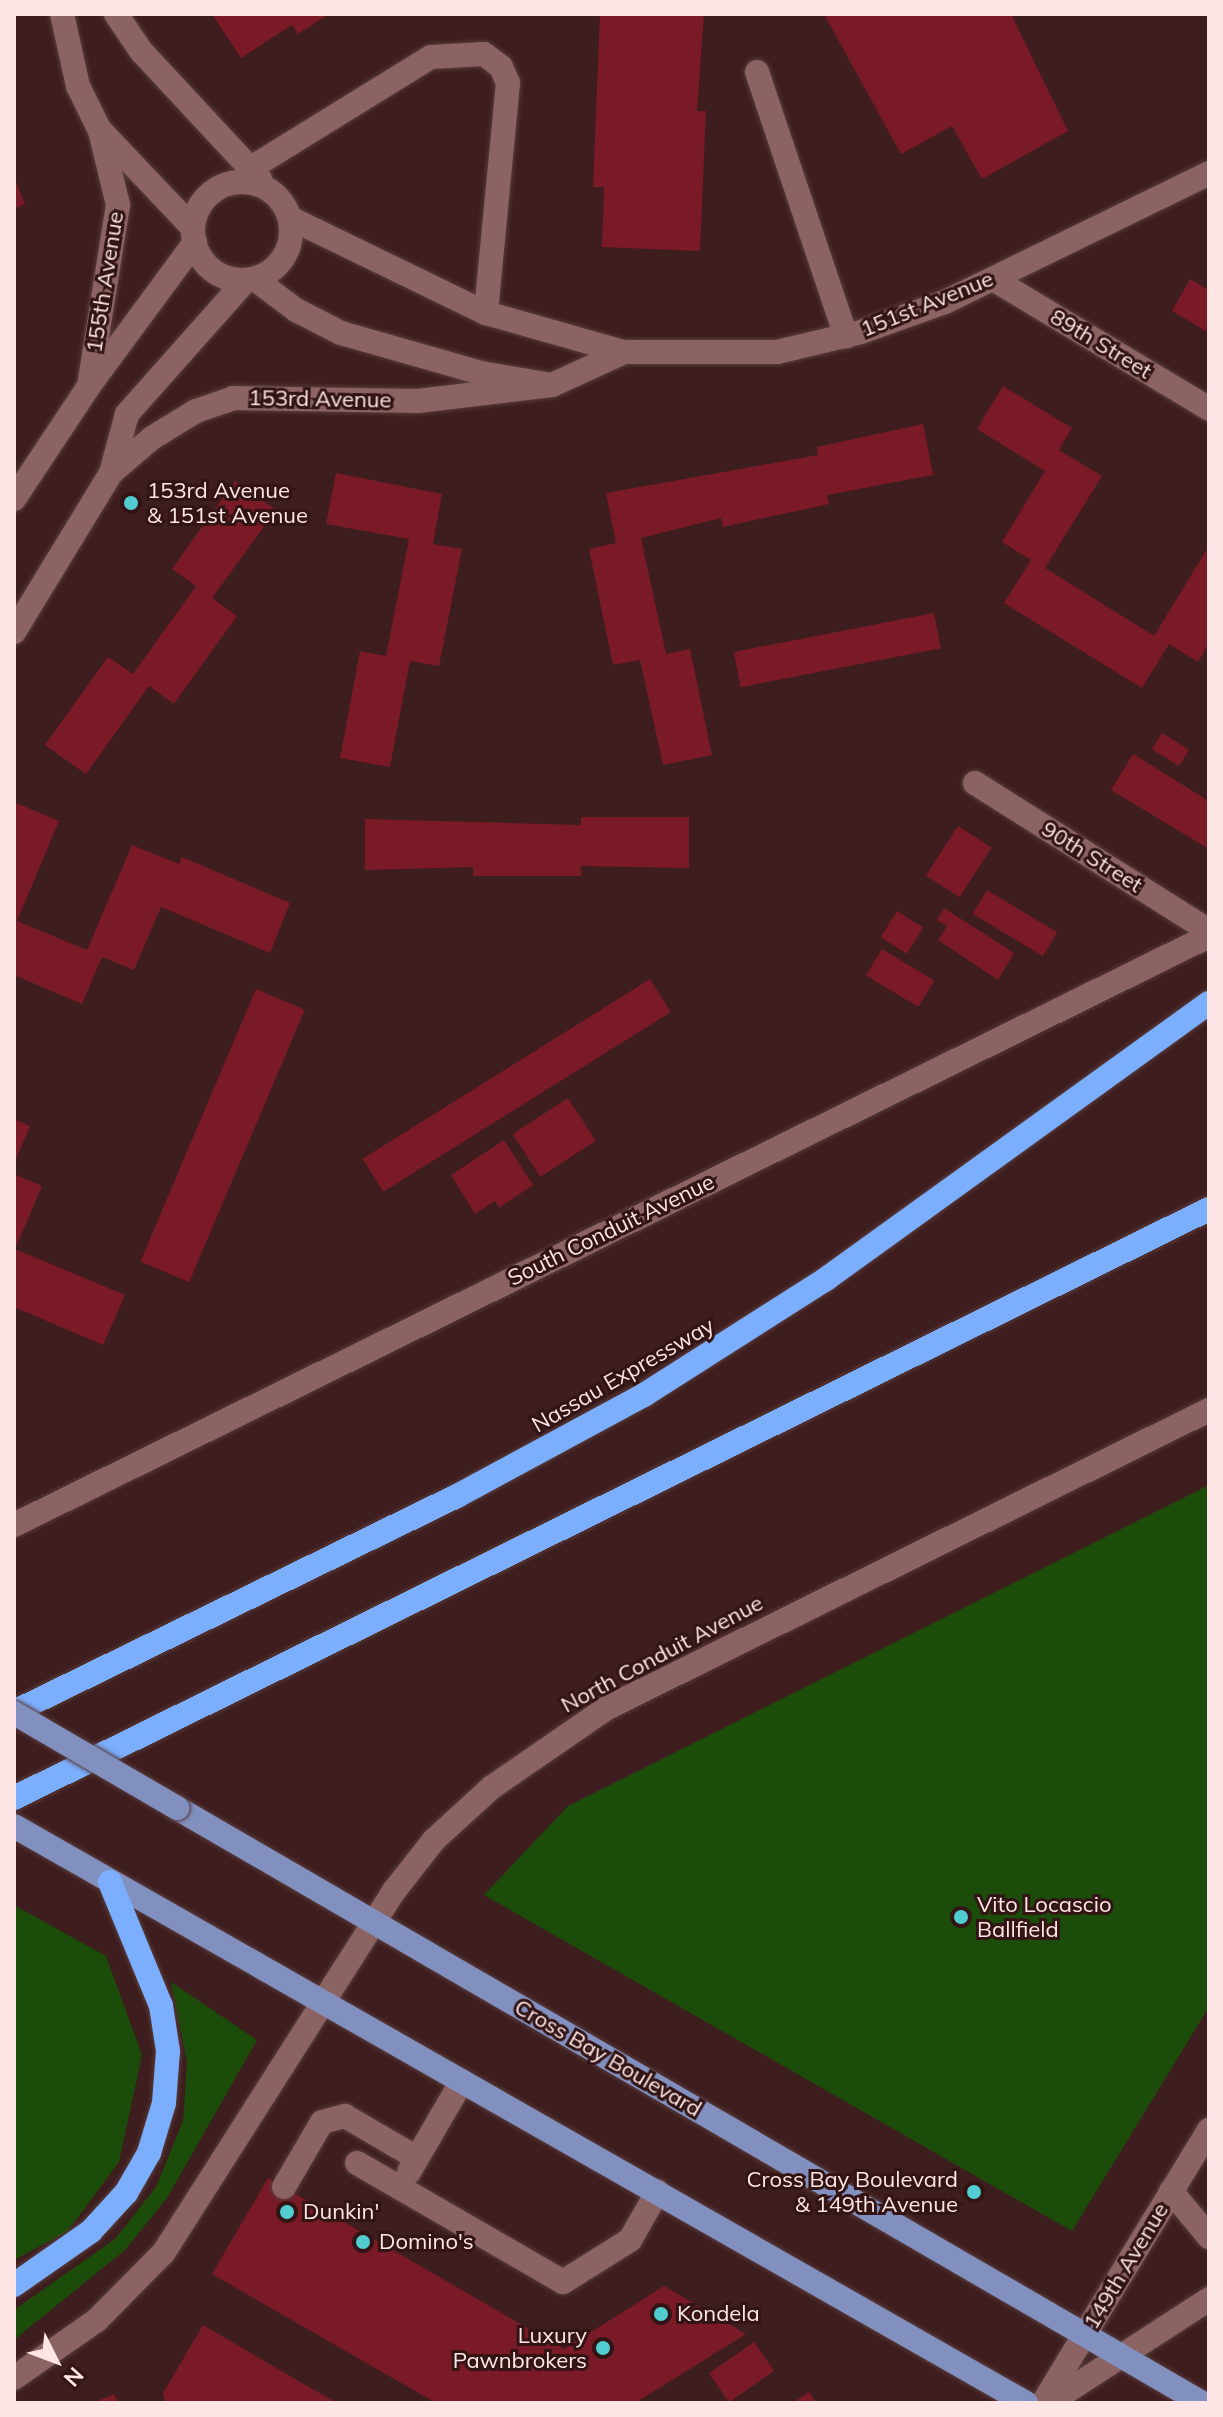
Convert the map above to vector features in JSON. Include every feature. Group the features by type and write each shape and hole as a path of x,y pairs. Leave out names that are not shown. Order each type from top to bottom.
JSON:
{"highway":[{"name":"Nassau Expressway","path":"14,1712 443,1503 657,1387 826,1279 1209,1003"},
{"path":"14,1798 1209,1209"},
{"path":"14,2285 91,2231 126,2193 149,2153 164,2103 168,2051 161,2006 110,1882"}],"main road":[{"name":"Cross Bay Boulevard","path":"14,1712 1202,2403"},
{"path":"14,1826 1026,2403"}],"street":[{"name":"155th Avenue","path":"62,14 78,86 100,131 118,205 89,386"},
{"path":"116,14 141,51 251,168 290,218 286,254 251,280"},
{"path":"251,168 431,57 484,54 501,67 508,83 486,313"},
{"path":"757,72 846,336"},
{"name":"155th Avenue","path":"100,131 194,235"},
{"name":"151st Avenue","path":"290,218 486,313 624,352 777,352 846,336 993,279 1209,173"},
{"path":"14,499 194,235 204,200 217,188 234,182 267,187"},
{"path":"194,235 208,266 251,280 296,310 341,333 481,373 552,385"},
{"name":"89th Street","path":"993,279 1209,409"},
{"name":"153rd Avenue","path":"14,632 111,473 127,414 251,280"},
{"name":"151st Avenue","path":"552,385 624,352"},
{"name":"153rd Avenue","path":"111,473 152,438 196,411 233,398 418,401 552,385"},
{"name":"90th Street","path":"975,783 1209,934"},
{"name":"South Conduit Avenue","path":"14,1525 1209,934"},
{"name":"North Conduit Avenue","path":"14,2378 97,2320 164,2252 210,2186 321,2001 374,1922 451,1823 561,1736 687,1667 1209,1410"},
{"path":"400,2188 462,2081"},
{"path":"284,2187 322,2122 345,2116 417,2158"},
{"name":"149th Avenue","path":"1043,2403 1209,2130"},
{"path":"357,2163 563,2282 630,2240 658,2191"},
{"path":"1171,2191 1209,2237"},
{"path":"1049,2403 1209,2299"}],"green space":[{"path":"1209,1485 1209,2007 1072,2231 484,1895 568,1806"},
{"path":"14,1905 106,1956 142,2055 119,2162 67,2232 14,2260"},
{"path":"171,1982 257,2040 167,2198 125,2250 14,2340 14,2310 115,2239 156,2187 183,2121 187,2063"}],"building":[{"path":"212,14 329,14 298,34 292,25 241,58"},
{"path":"600,14 704,14 697,111 706,111 700,251 602,247 604,187 593,187"},
{"path":"824,14 1011,14 1068,131 982,179 952,126 901,154"},
{"path":"14,177 25,204 14,209"},
{"path":"1190,279 1209,290 1209,333 1172,311"},
{"path":"1003,386 1072,428 1059,450 1102,476 1045,568 1154,636 1209,546 1209,643 1198,662 1169,644 1142,688 1004,603 1031,560 1002,542 1045,471 977,429"},
{"path":"923,424 933,475 827,495 829,504 723,527 721,518 641,538 666,654 690,649 712,755 663,765 640,660 613,665 589,549 616,543 606,493 818,455 817,447"},
{"path":"336,473 442,494 433,544 462,549 439,666 410,661 390,767 340,758 360,651 386,656 409,539 326,524"},
{"path":"235,481 276,510 212,598 237,616 174,704 149,686 86,774 45,745 108,657 133,674 196,586 172,569"},
{"path":"934,613 941,648 741,687 734,652"},
{"path":"1162,733 1189,750 1179,766 1152,749"},
{"path":"1133,754 1209,801 1209,849 1111,790"},
{"path":"14,802 59,821 17,921 87,950 132,845 179,864 182,857 290,903 270,953 161,907 134,970 102,957 82,1004 14,975"},
{"path":"581,817 689,817 689,868 581,866 581,876 473,876 473,867 365,870 365,819 581,825"},
{"path":"958,826 992,848 959,897 926,875"},
{"path":"987,890 1057,932 1043,956 973,914"},
{"path":"944,908 1014,953 998,980 938,940 947,926 937,920"},
{"path":"897,911 923,927 907,954 881,937"},
{"path":"882,949 934,980 918,1007 866,976"},
{"path":"650,979 671,1012 383,1192 363,1159"},
{"path":"256,989 305,1010 189,1282 140,1261"},
{"path":"568,1098 596,1141 540,1177 513,1134"},
{"path":"14,1119 30,1126 14,1164"},
{"path":"504,1140 533,1185 499,1208 495,1201 475,1214 451,1175"},
{"path":"14,1174 42,1186 15,1249 125,1295 103,1345 14,1307"},
{"path":"268,2178 564,2349 664,2286 746,2334 635,2403 436,2403 212,2274"},
{"path":"203,2325 337,2403 165,2403 163,2393"},
{"path":"754,2342 774,2371 729,2402 709,2374"},
{"path":"809,2392 816,2403 799,2403 797,2400"},
{"path":"114,2394 118,2403 93,2403"}],"place":[{"name":"153rd Avenue & 151st Avenue","path":"131,503"},
{"name":"Vito Locascio Ballfield","path":"961,1917"},
{"name":"Cross Bay Boulevard & 149th Avenue","path":"974,2192"},
{"name":"Dunkin'","path":"287,2212"},
{"name":"Domino's","path":"363,2242"},
{"name":"Kondela","path":"661,2314"},
{"name":"Luxury Pawnbrokers","path":"603,2348"}]}
